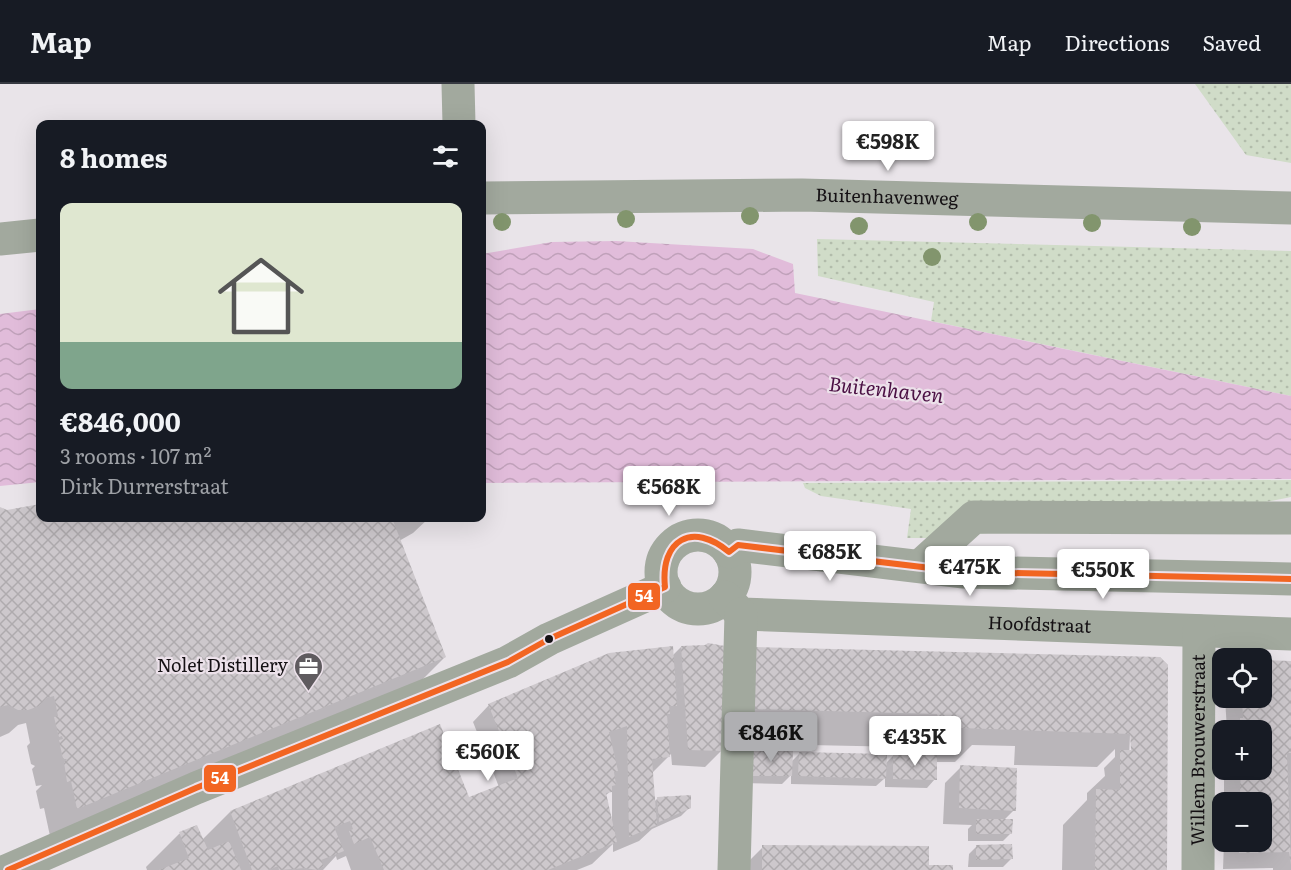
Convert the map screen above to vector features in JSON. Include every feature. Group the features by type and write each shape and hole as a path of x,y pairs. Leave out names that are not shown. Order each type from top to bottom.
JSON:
{"street":[{"path":"458,84 459,120"},
{"name":"Buitenhavenweg","path":"486,198 802,195 1291,208"},
{"path":"0,239 36,235"},
{"path":"920,566 974,517 1291,518"},
{"path":"733,606 715,605 692,609 676,601 665,587 663,563 675,543 698,535 721,543 729,552 735,575 733,606 734,870"},
{"path":"729,552 738,545 964,572 1291,579"},
{"path":"8,870 196,788 508,662 549,639 665,587"},
{"name":"Hoofdstraat","path":"733,606 1291,634"},
{"name":"Willem Brouwerstraat","path":"1198,870 1199,631"}],"green space":[{"path":"1195,84 1291,84 1291,163 1246,155"},
{"path":"817,239 1291,251 1291,396 931,321 934,302 818,276"},
{"path":"1291,480 1291,497 1230,509 938,538 907,538 911,509 821,496 805,488 803,483"}],"water":[{"name":"Buitenhaven","path":"616,241 753,249 793,264 795,293 1291,396 1291,479 486,483 486,253 552,242"},
{"path":"36,310 36,482 0,486 0,314"}],"building":[{"path":"36,505 36,522 394,522 446,657 77,809 71,781 67,782 64,762 67,759 63,759 59,740 63,739 62,736 59,737 54,717 58,716 54,696 46,698 39,706 28,710 18,710 8,705 0,707 0,507 7,510"},
{"path":"708,643 725,646 723,751 688,750 681,646"},
{"path":"673,646 677,706 669,706 670,714 667,714 670,757 652,759 657,825 629,837 627,726 609,732 618,771 614,772 616,785 612,786 612,792 606,793 617,842 548,870 384,870 370,837 354,844 349,831 353,829 350,821 334,827 344,851 321,860 324,866 317,870 305,868 279,870 278,866 268,870 252,870 230,811 440,724 469,797 518,778 488,704 609,653"},
{"path":"749,647 1160,657 1168,665 1167,870 1095,870 1096,789 1120,790 1120,750 1131,750 1130,734 961,728 961,718 938,717 937,714 748,709"},
{"path":"1272,660 1291,661 1291,753 1287,753 1291,865 1289,852 1239,853 1272,852 1272,792 1240,792 1241,780 1272,780 1272,720 1240,720 1243,718 1242,708 1272,708"},
{"path":"749,750 793,751 792,776 749,776"},
{"path":"799,752 887,754 886,779 798,776"},
{"path":"893,754 937,755 937,780 893,779"},
{"path":"960,765 1017,768 1016,811 959,808"},
{"path":"691,795 691,808 659,822 657,797"},
{"path":"976,819 1013,819 1012,834 976,834"},
{"path":"197,825 208,850 229,841 241,870 159,870 189,858 179,832"},
{"path":"1012,844 1013,859 976,860 976,845"},
{"path":"762,845 929,846 929,865 953,865 953,870 762,870"}],"transit line":[{"name":"54","path":"8,870 196,788 508,662 549,639 665,587 665,571 673,547 681,540 691,537 703,538 729,552 738,545 964,572 1291,579"}],"place":[{"name":"Nolet Distillery","path":"309,692"}]}
